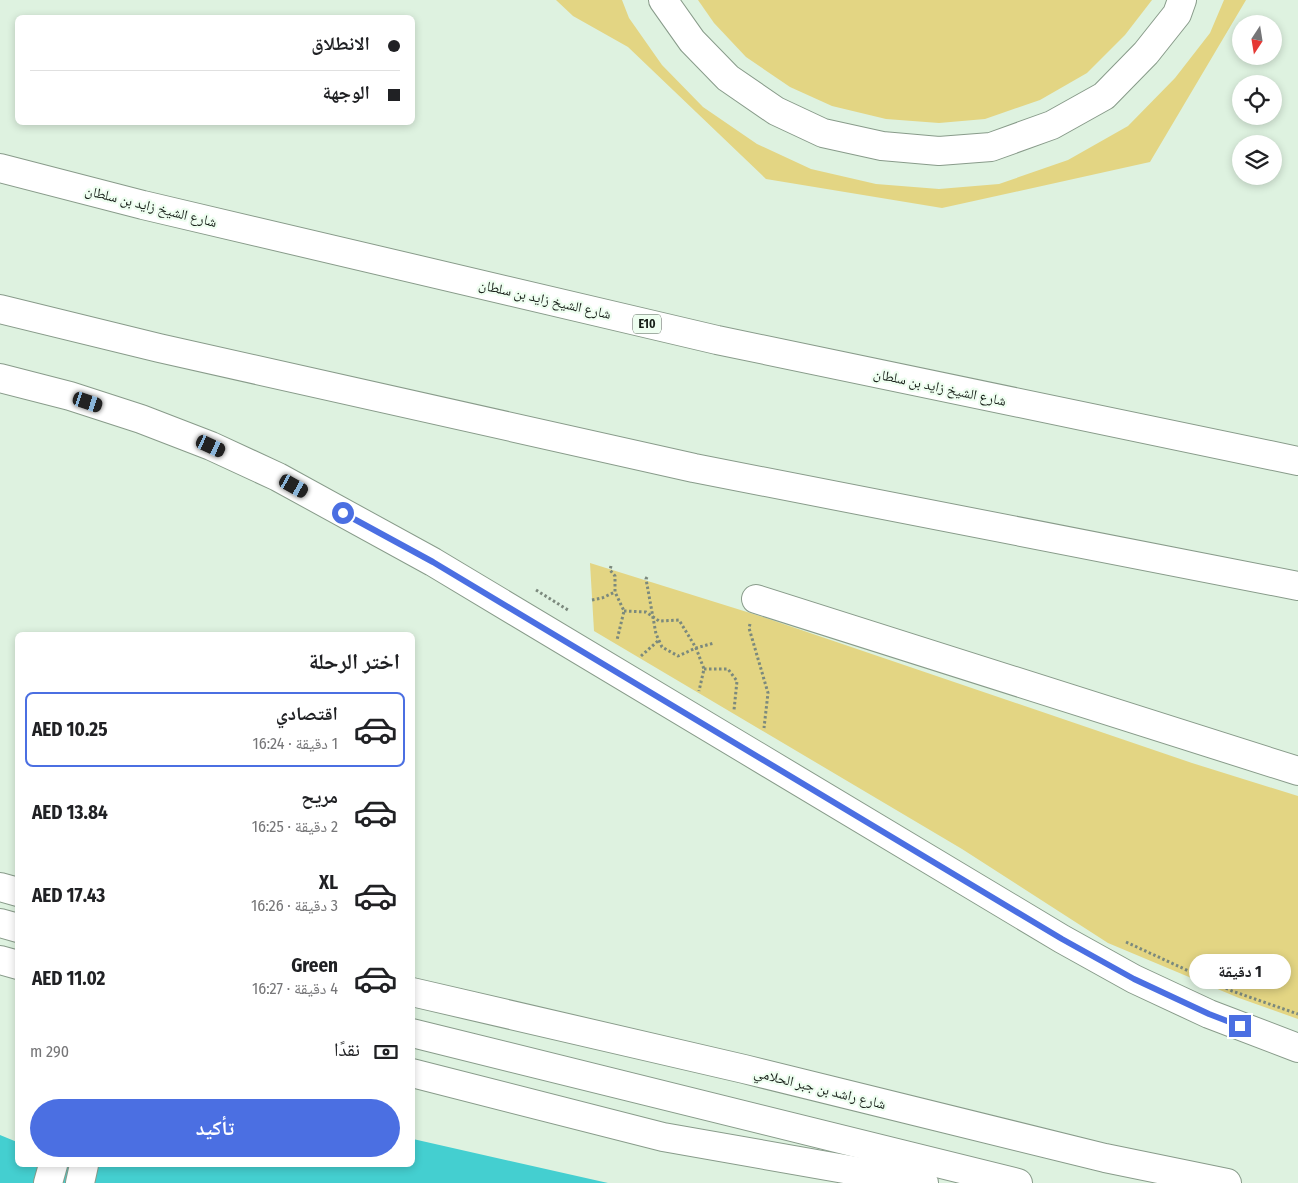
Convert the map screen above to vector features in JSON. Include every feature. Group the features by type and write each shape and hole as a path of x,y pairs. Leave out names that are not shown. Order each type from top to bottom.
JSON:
{"main road":[{"path":"663,0 692,41 728,78 776,111 823,133 882,146 939,151 991,147 1052,125 1104,96 1146,53 1176,14 1182,0"},
{"name":"شارع الشيخ زايد بن سلطان","path":"0,168 153,207 717,340 1298,461"},
{"path":"0,309 168,350 694,468 1298,586"},
{"path":"0,378 70,396 141,418 211,446 278,477 433,562 1070,943 1134,979 1209,1014 1298,1048"},
{"path":"756,599 1298,771"},
{"path":"0,887 15,891"},
{"path":"0,924 15,927"},
{"path":"0,960 15,964"},
{"name":"شارع راشد بن جبر الحلامي","path":"415,993 744,1069 1105,1158 1227,1183"},
{"path":"415,1034 1018,1183"},
{"path":"415,1074 663,1137 924,1183"},
{"path":"48,1183 52,1167"},
{"path":"80,1183 84,1167"}],"path":[{"path":"611,566 610,570 615,576 615,592 624,611 617,640"},
{"path":"646,577 656,634 662,647 678,656 714,643"},
{"path":"592,600 615,592"},
{"path":"756,599 749,628 768,693 764,728 757,724"},
{"path":"624,611 646,612 659,621 679,620 696,648 704,669 699,692"},
{"path":"639,657 659,640"},
{"path":"704,669 728,669 737,681 734,710"},
{"path":"727,708 742,715"},
{"path":"1125,942 1232,991 1298,1014"}],"shaded area":[{"path":"556,0 622,0 629,18 662,65 703,107 757,144 811,169 876,184 939,189 999,184 1068,160 1128,126 1175,78 1210,33 1224,0 1246,0 1237,15 1232,15 1232,24 1150,162 942,208 766,179 628,47 573,16"},
{"path":"698,0 1152,0 1125,35 1087,73 1040,100 985,119 939,123 886,119 832,106 790,87 746,57 714,23"},
{"path":"590,563 763,617 1192,763 1298,796 1298,1019 1239,998 1108,943 962,849 594,631"}],"water":[{"path":"0,1135 15,1141 15,1167 415,1167 415,1139 608,1183 0,1183"}],"route":[{"path":"343,513 433,562 1062,939 1134,979 1209,1014 1240,1026"}]}
